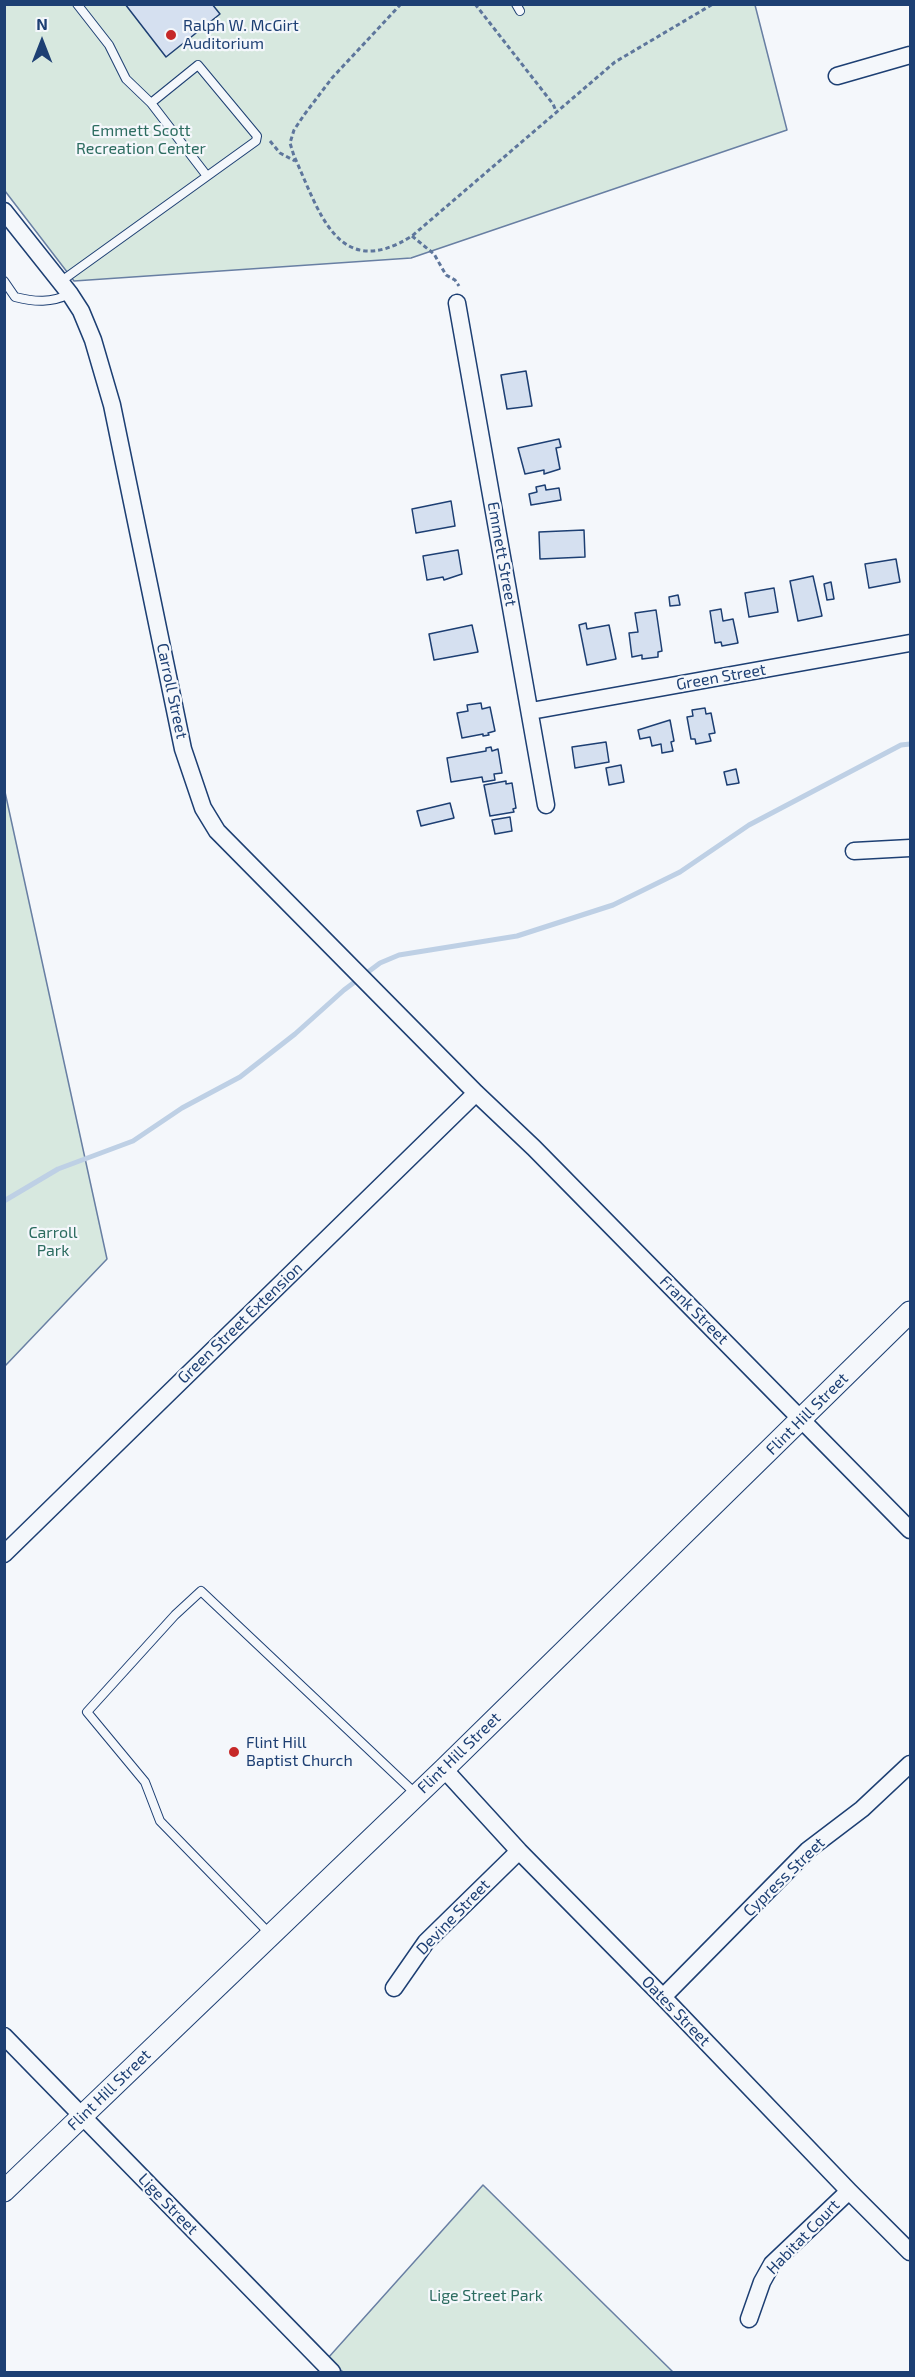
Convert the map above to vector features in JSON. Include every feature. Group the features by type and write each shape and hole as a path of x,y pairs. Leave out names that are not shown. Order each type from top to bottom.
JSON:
{"street":[{"path":"837,76 910,55"},
{"name":"Carroll Street","path":"4,211 81,311 93,340 112,405 183,749 203,808 217,831 476,1093"},
{"name":"Emmett Street","path":"459,299 546,805"},
{"name":"Green Street","path":"531,711 910,643"},
{"path":"854,851 910,848"},
{"name":"Frank Street","path":"476,1093 534,1148 910,1530"},
{"name":"Green Street Extension","path":"4,1554 476,1093"},
{"name":"Flint Hill Street","path":"4,2191 444,1769 910,1312"},
{"name":"Cypress Street","path":"663,1997 808,1850 862,1809 910,1764"},
{"name":"Oates Street","path":"444,1769 519,1851 910,2252"},
{"name":"Devine Street","path":"394,1988 426,1942 519,1851"},
{"name":"Lige Street","path":"4,2036 332,2373"},
{"name":"Habitat Court","path":"749,2319 766,2273 772,2264 849,2191"}],"lane":[{"path":"77,4 109,45 126,79 152,103 207,176"},
{"path":"4,281 15,297 32,301 54,301 65,288 207,176 256,141 257,136 198,65 152,103"},
{"path":"271,1935 160,1821 145,1782 87,1712 192,1599 201,1591 417,1795"}],"path":[{"path":"401,4 332,78 294,130 290,143 296,162 329,230 341,243 356,250 372,251 390,248 412,236 615,62 713,4"},
{"path":"475,4 553,104 556,111"},
{"path":"257,136 267,138 280,153 296,162"},
{"path":"412,236 434,254 446,275 455,280 460,287 459,299"}],"green space":[{"name":"Emmett Scott Recreation Center","path":"5,5 755,5 787,130 411,258 74,281 5,191"},
{"name":"Carroll Park","path":"5,792 107,1259 5,1366"},
{"name":"Lige Street Park","path":"483,2185 673,2372 343,2372 328,2358"}],"building":[{"name":"Ralph W. McGirt Auditorium","path":"125,4 212,4 220,14 166,57"},
{"path":"526,371 532,406 507,409 501,375"},
{"path":"559,439 561,447 556,448 560,469 544,474 544,470 525,474 518,448"},
{"path":"545,485 546,490 559,488 561,500 531,505 529,494 537,492 536,487"},
{"path":"451,501 455,526 416,533 412,509"},
{"path":"584,530 585,557 540,559 539,532"},
{"path":"458,550 462,574 444,580 443,577 427,580 423,556"},
{"path":"896,559 900,582 869,588 865,564"},
{"path":"813,576 822,616 798,621 790,581"},
{"path":"831,582 834,599 827,600 824,584"},
{"path":"774,588 778,612 749,617 745,593"},
{"path":"678,595 680,605 670,606 669,597"},
{"path":"721,609 723,621 733,619 738,643 722,646 721,642 715,643 710,611"},
{"path":"656,610 662,651 658,652 658,657 642,659 642,655 632,657 629,633 638,632 635,613"},
{"path":"586,623 587,629 609,625 616,659 587,665 579,625"},
{"path":"472,625 478,652 434,660 429,634"},
{"path":"481,703 482,709 490,707 495,731 488,733 489,735 462,738 457,713 468,711 467,705"},
{"path":"705,708 706,714 711,713 715,733 709,734 711,741 696,744 695,739 691,739 687,717 693,716 692,710"},
{"path":"670,720 674,741 671,742 673,751 662,753 661,744 652,746 650,737 640,739 638,730"},
{"path":"606,742 609,762 575,768 572,747"},
{"path":"491,747 492,751 498,749 502,773 494,774 495,780 483,782 482,777 451,782 447,758 486,751 486,748"},
{"path":"621,765 624,782 609,785 606,768"},
{"path":"736,769 739,783 727,785 724,772"},
{"path":"506,781 506,784 512,783 516,808 513,809 514,812 490,816 484,785"},
{"path":"450,803 454,818 421,826 417,811"},
{"path":"510,817 512,831 495,834 492,820"}],"waterway":[{"path":"4,1201 58,1169 133,1141 182,1108 240,1077 380,963 399,955 517,936 613,905 680,872 749,825 901,745 910,744"}],"place":[{"name":"Ralph W. McGirt Auditorium","path":"171,35"},
{"name":"Flint Hill Baptist Church","path":"234,1752"}]}
